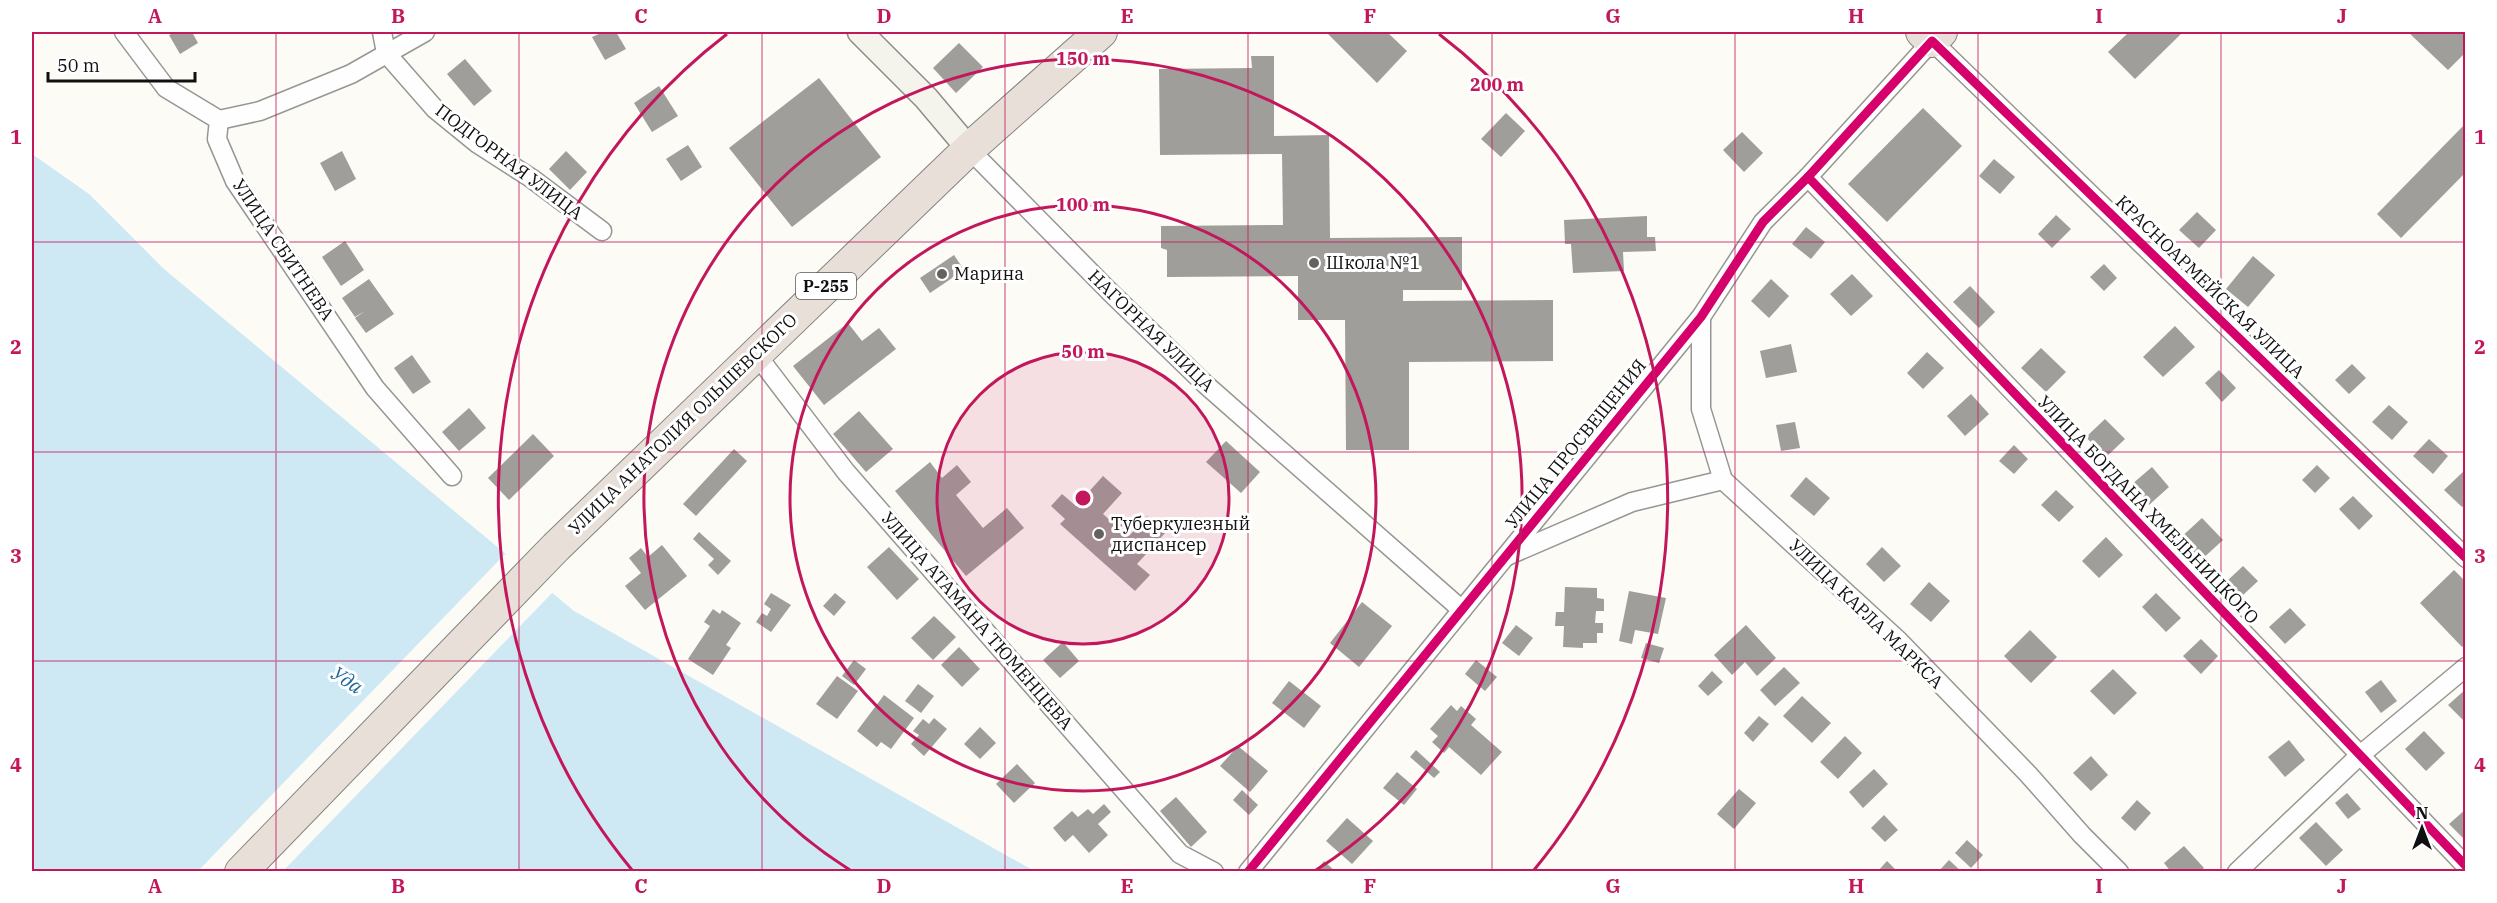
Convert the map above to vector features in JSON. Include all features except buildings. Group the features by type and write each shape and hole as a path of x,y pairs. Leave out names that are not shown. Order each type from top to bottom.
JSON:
{"highway":[{"name":"УЛИЦА АНАТОЛИЯ ОЛЬШЕВСКОГО","path":"242,872 556,546 969,149 1101,32"}],"street":[{"path":"124,32 166,88 219,120 260,111 289,101 351,74 425,32"},
{"path":"382,32 386,53"},
{"name":"НАГОРНАЯ УЛИЦА","path":"860,32 926,98 969,149 1110,292 1205,384 1462,610"},
{"name":"УЛИЦА ПРОСВЕЩЕНИЯ","path":"1248,872 1701,317 1763,222 1808,177 1932,35"},
{"name":"КРАСНОАРМЕЙСКАЯ УЛИЦА","path":"1932,35 2466,558"},
{"name":"ПОДГОРНАЯ УЛИЦА","path":"386,53 444,116 478,144 531,178 602,231"},
{"name":"УЛИЦА СБИТНЕВА","path":"219,120 217,139 235,181 375,388 452,476"},
{"name":"УЛИЦА БОГДАНА ХМЕЛЬНИЦКОГО","path":"1808,177 2466,866"},
{"path":"1701,317 1701,409 1722,480"},
{"name":"УЛИЦА АТАМАНА ТЮМЕНЦЕВА","path":"756,354 846,472 1180,854 1214,872"},
{"name":"УЛИЦА ПРОСВЕЩЕНИЯ","path":"1505,558 1632,502 1722,480"},
{"name":"УЛИЦА КАРЛА МАРКСА","path":"1722,480 1899,641 2028,774 2082,836 2119,872"},
{"path":"2237,872 2360,756 2466,667"}],"water":[{"name":"Уда","path":"32,154 89,194 164,269 574,611 1034,871 32,871"}],"pier":[{"path":"507,552 554,591 283,871 198,871"}],"cycle path":[{"path":"1248,872 1701,317 1763,222 1808,177 1932,41 2466,558"},
{"path":"1808,177 2466,866"}],"place":[{"name":"Школа №1","path":"1314,263"},
{"name":"Марина","path":"942,274"},
{"name":"Туберкулезный диспансер","path":"1099,534"}]}
